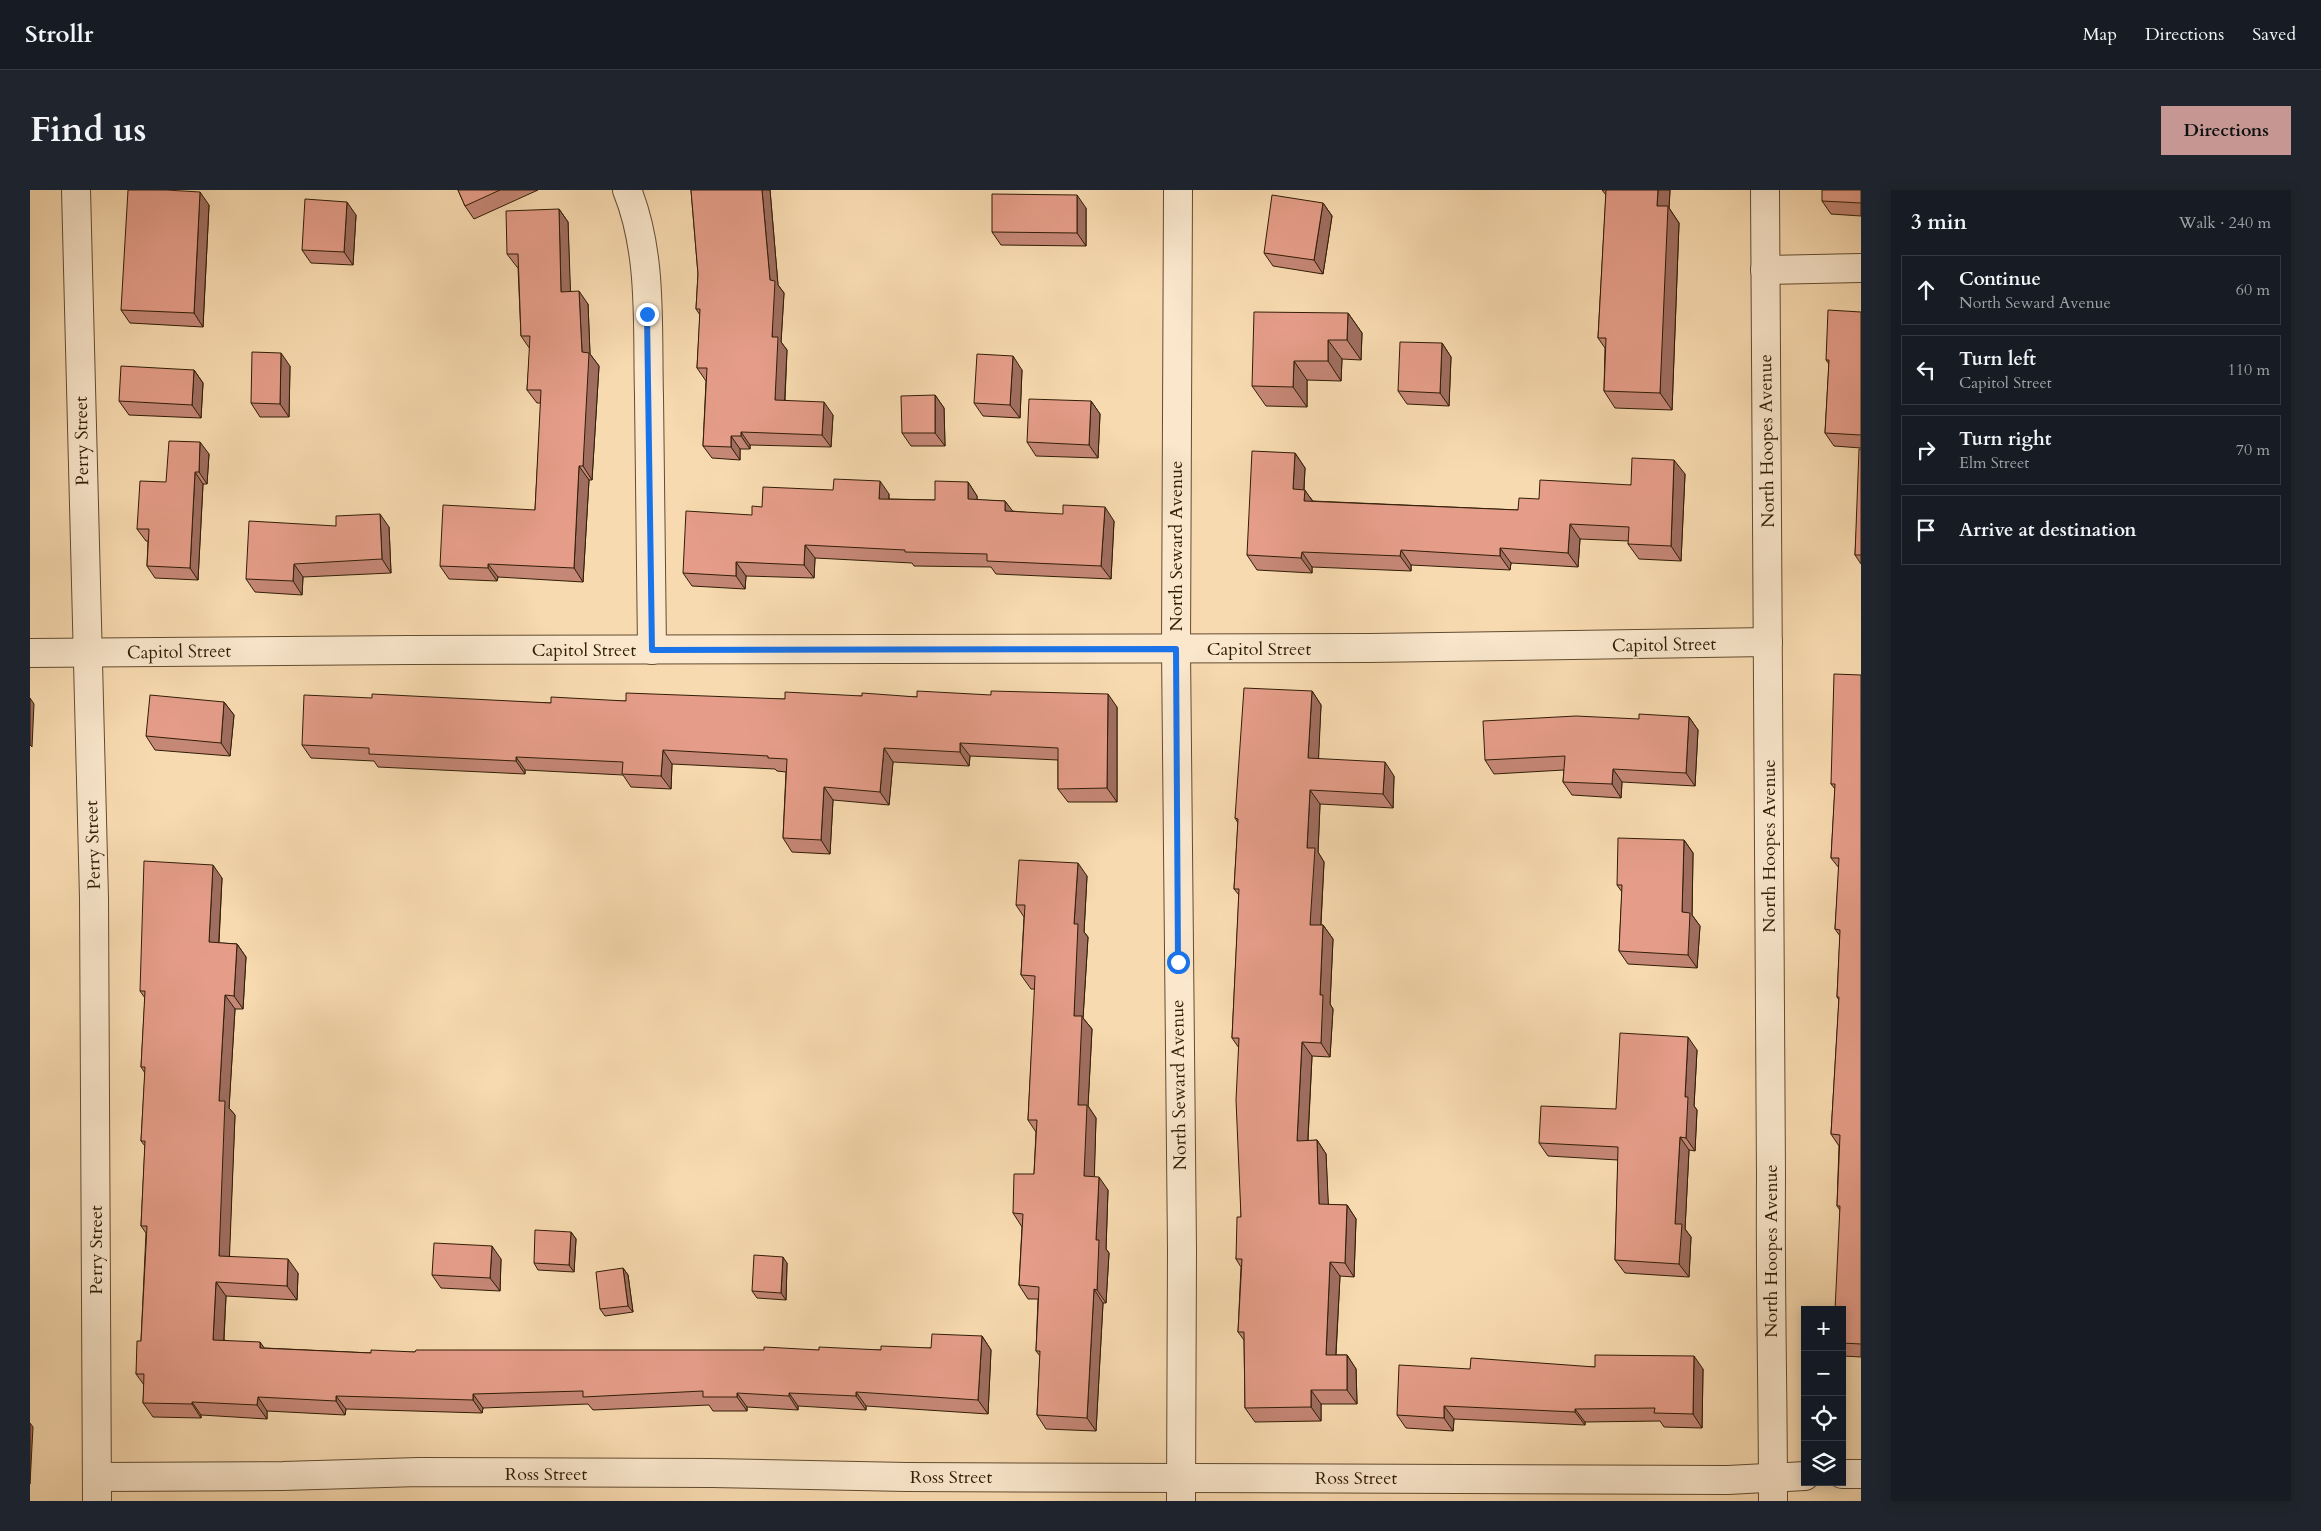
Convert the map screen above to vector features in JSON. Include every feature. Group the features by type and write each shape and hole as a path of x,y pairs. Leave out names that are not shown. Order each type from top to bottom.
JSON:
{"street":[{"name":"Perry Street","path":"76,190 94,898 97,1489"},
{"path":"627,190 636,211 643,242 645,278 652,650"},
{"name":"North Seward Avenue","path":"1178,190 1176,649 1182,1250 1181,1489"},
{"name":"North Hoopes Avenue","path":"1764,190 1768,642 1769,1318 1773,1490"},
{"path":"1765,270 1861,268"},
{"name":"Capitol Street","path":"30,653 1176,649 1618,646 1768,642"},
{"name":"Ross Street","path":"97,1489 283,1476 419,1472 1181,1489 1728,1480 1773,1490 1801,1478"},
{"path":"1846,1474 1861,1474"}],"building":[{"path":"128,190 200,192 194,313 121,310"},
{"path":"458,190 500,190 465,206"},
{"path":"691,190 762,190 770,280 775,281 772,337 778,337 775,400 824,402 822,435 741,432 741,436 731,436 731,447 703,446 707,368 697,368 700,309 696,309 698,274"},
{"path":"1606,190 1658,190 1657,206 1668,206 1660,393 1604,391 1606,338 1598,338"},
{"path":"1822,190 1861,190 1861,203 1822,201"},
{"path":"992,194 1077,195 1077,233 992,232"},
{"path":"1272,195 1323,203 1314,260 1264,253"},
{"path":"305,199 347,202 344,252 302,250"},
{"path":"559,209 561,292 579,291 582,352 589,353 583,466 579,466 574,568 488,564 488,568 440,566 443,505 535,510 541,390 527,390 530,336 521,336 518,254 507,254 506,211"},
{"path":"1828,310 1861,312 1861,435 1825,433 1829,360 1826,360"},
{"path":"1254,312 1348,313 1347,340 1328,340 1328,361 1294,361 1293,387 1252,386"},
{"path":"1400,342 1442,343 1440,393 1398,391"},
{"path":"252,352 281,353 280,404 251,403"},
{"path":"977,354 1013,356 1010,405 974,403"},
{"path":"121,366 194,370 192,405 119,401"},
{"path":"935,395 935,433 902,433 901,396"},
{"path":"1029,399 1091,401 1089,445 1027,442"},
{"path":"169,441 200,442 199,472 195,472 190,568 147,566 149,529 137,529 140,481 166,482"},
{"path":"1859,449 1861,449 1861,555 1855,555"},
{"path":"1252,451 1295,453 1293,489 1305,490 1304,501 1518,510 1519,498 1539,499 1540,480 1631,485 1632,458 1674,460 1671,546 1628,544 1629,527 1570,524 1568,553 1500,548 1500,556 1401,550 1400,556 1302,552 1301,558 1247,555"},
{"path":"834,479 880,481 879,499 935,500 935,481 968,482 968,499 1005,501 1005,511 1063,514 1063,505 1105,507 1101,566 987,561 987,554 905,552 905,550 805,545 804,565 736,562 736,576 683,573 686,511 752,515 752,506 762,507 763,487 833,490"},
{"path":"380,514 382,559 294,564 293,581 246,579 249,521 336,526 336,516"},
{"path":"1834,674 1861,675 1861,1344 1846,1343 1846,1306 1835,1306 1840,1206 1837,1206 1840,1135 1831,1134 1839,997 1837,997 1840,930 1835,929 1839,858 1831,858 1835,784 1831,784"},
{"path":"1244,688 1312,691 1308,758 1385,762 1383,794 1310,790 1307,848 1315,848 1310,925 1323,925 1320,995 1323,995 1321,1043 1302,1042 1297,1141 1317,1140 1319,1204 1347,1205 1345,1263 1330,1262 1326,1355 1347,1355 1347,1390 1311,1390 1311,1407 1245,1408 1244,1332 1238,1332 1242,1259 1236,1259 1237,1217 1241,1217 1236,1100 1239,1038 1232,1038 1239,889 1234,889 1238,819 1235,818"},
{"path":"917,691 991,695 991,691 1108,694 1107,788 1058,789 1058,748 960,743 960,752 884,748 880,792 824,787 821,840 783,838 787,759 768,758 768,756 663,750 661,776 622,774 623,762 516,757 516,761 369,754 369,748 302,745 304,695 372,698 372,694 551,703 551,697 626,701 626,693 785,699 785,692 862,696 862,693 917,697"},
{"path":"150,695 224,702 221,743 146,736"},
{"path":"1639,714 1689,717 1686,773 1613,769 1612,784 1563,782 1565,756 1485,760 1483,721 1576,716 1639,719"},
{"path":"1618,838 1684,840 1682,912 1690,913 1688,955 1619,951 1622,885 1617,885"},
{"path":"1019,860 1078,863 1074,924 1078,924 1074,1016 1082,1016 1078,1105 1087,1105 1084,1176 1099,1177 1096,1240 1099,1240 1097,1290 1094,1289 1087,1418 1037,1415 1040,1351 1036,1351 1039,1287 1019,1285 1023,1214 1013,1213 1014,1174 1034,1174 1037,1120 1028,1120 1035,976 1021,975 1025,905 1016,905"},
{"path":"144,861 213,865 209,942 237,944 234,996 225,995 219,1101 225,1101 219,1256 288,1259 287,1286 216,1282 213,1340 260,1342 260,1348 371,1353 371,1350 415,1352 416,1350 764,1350 764,1347 819,1350 819,1347 881,1350 881,1346 931,1348 932,1334 982,1336 978,1400 856,1392 856,1396 789,1393 789,1396 737,1393 737,1397 703,1397 703,1391 583,1397 583,1391 473,1394 473,1400 336,1396 336,1401 258,1397 257,1405 192,1402 192,1404 143,1403 144,1374 136,1374 137,1341 141,1341 147,1226 141,1226 145,1141 141,1141 145,1067 141,1067 145,991 140,991"},
{"path":"1620,1033 1688,1037 1685,1097 1688,1097 1686,1138 1680,1137 1675,1224 1682,1224 1679,1264 1615,1260 1618,1147 1539,1143 1541,1106 1616,1109"},
{"path":"535,1230 571,1232 569,1265 534,1263"},
{"path":"434,1243 492,1246 490,1278 432,1275"},
{"path":"754,1255 783,1257 781,1293 752,1291"},
{"path":"623,1268 628,1306 600,1309 596,1272"},
{"path":"1595,1355 1694,1356 1693,1414 1654,1413 1655,1408 1575,1409 1575,1412 1444,1406 1444,1418 1397,1415 1399,1365 1470,1369 1471,1358 1595,1367"}],"route":[{"path":"647,314 652,650 1176,649 1178,962"}]}
